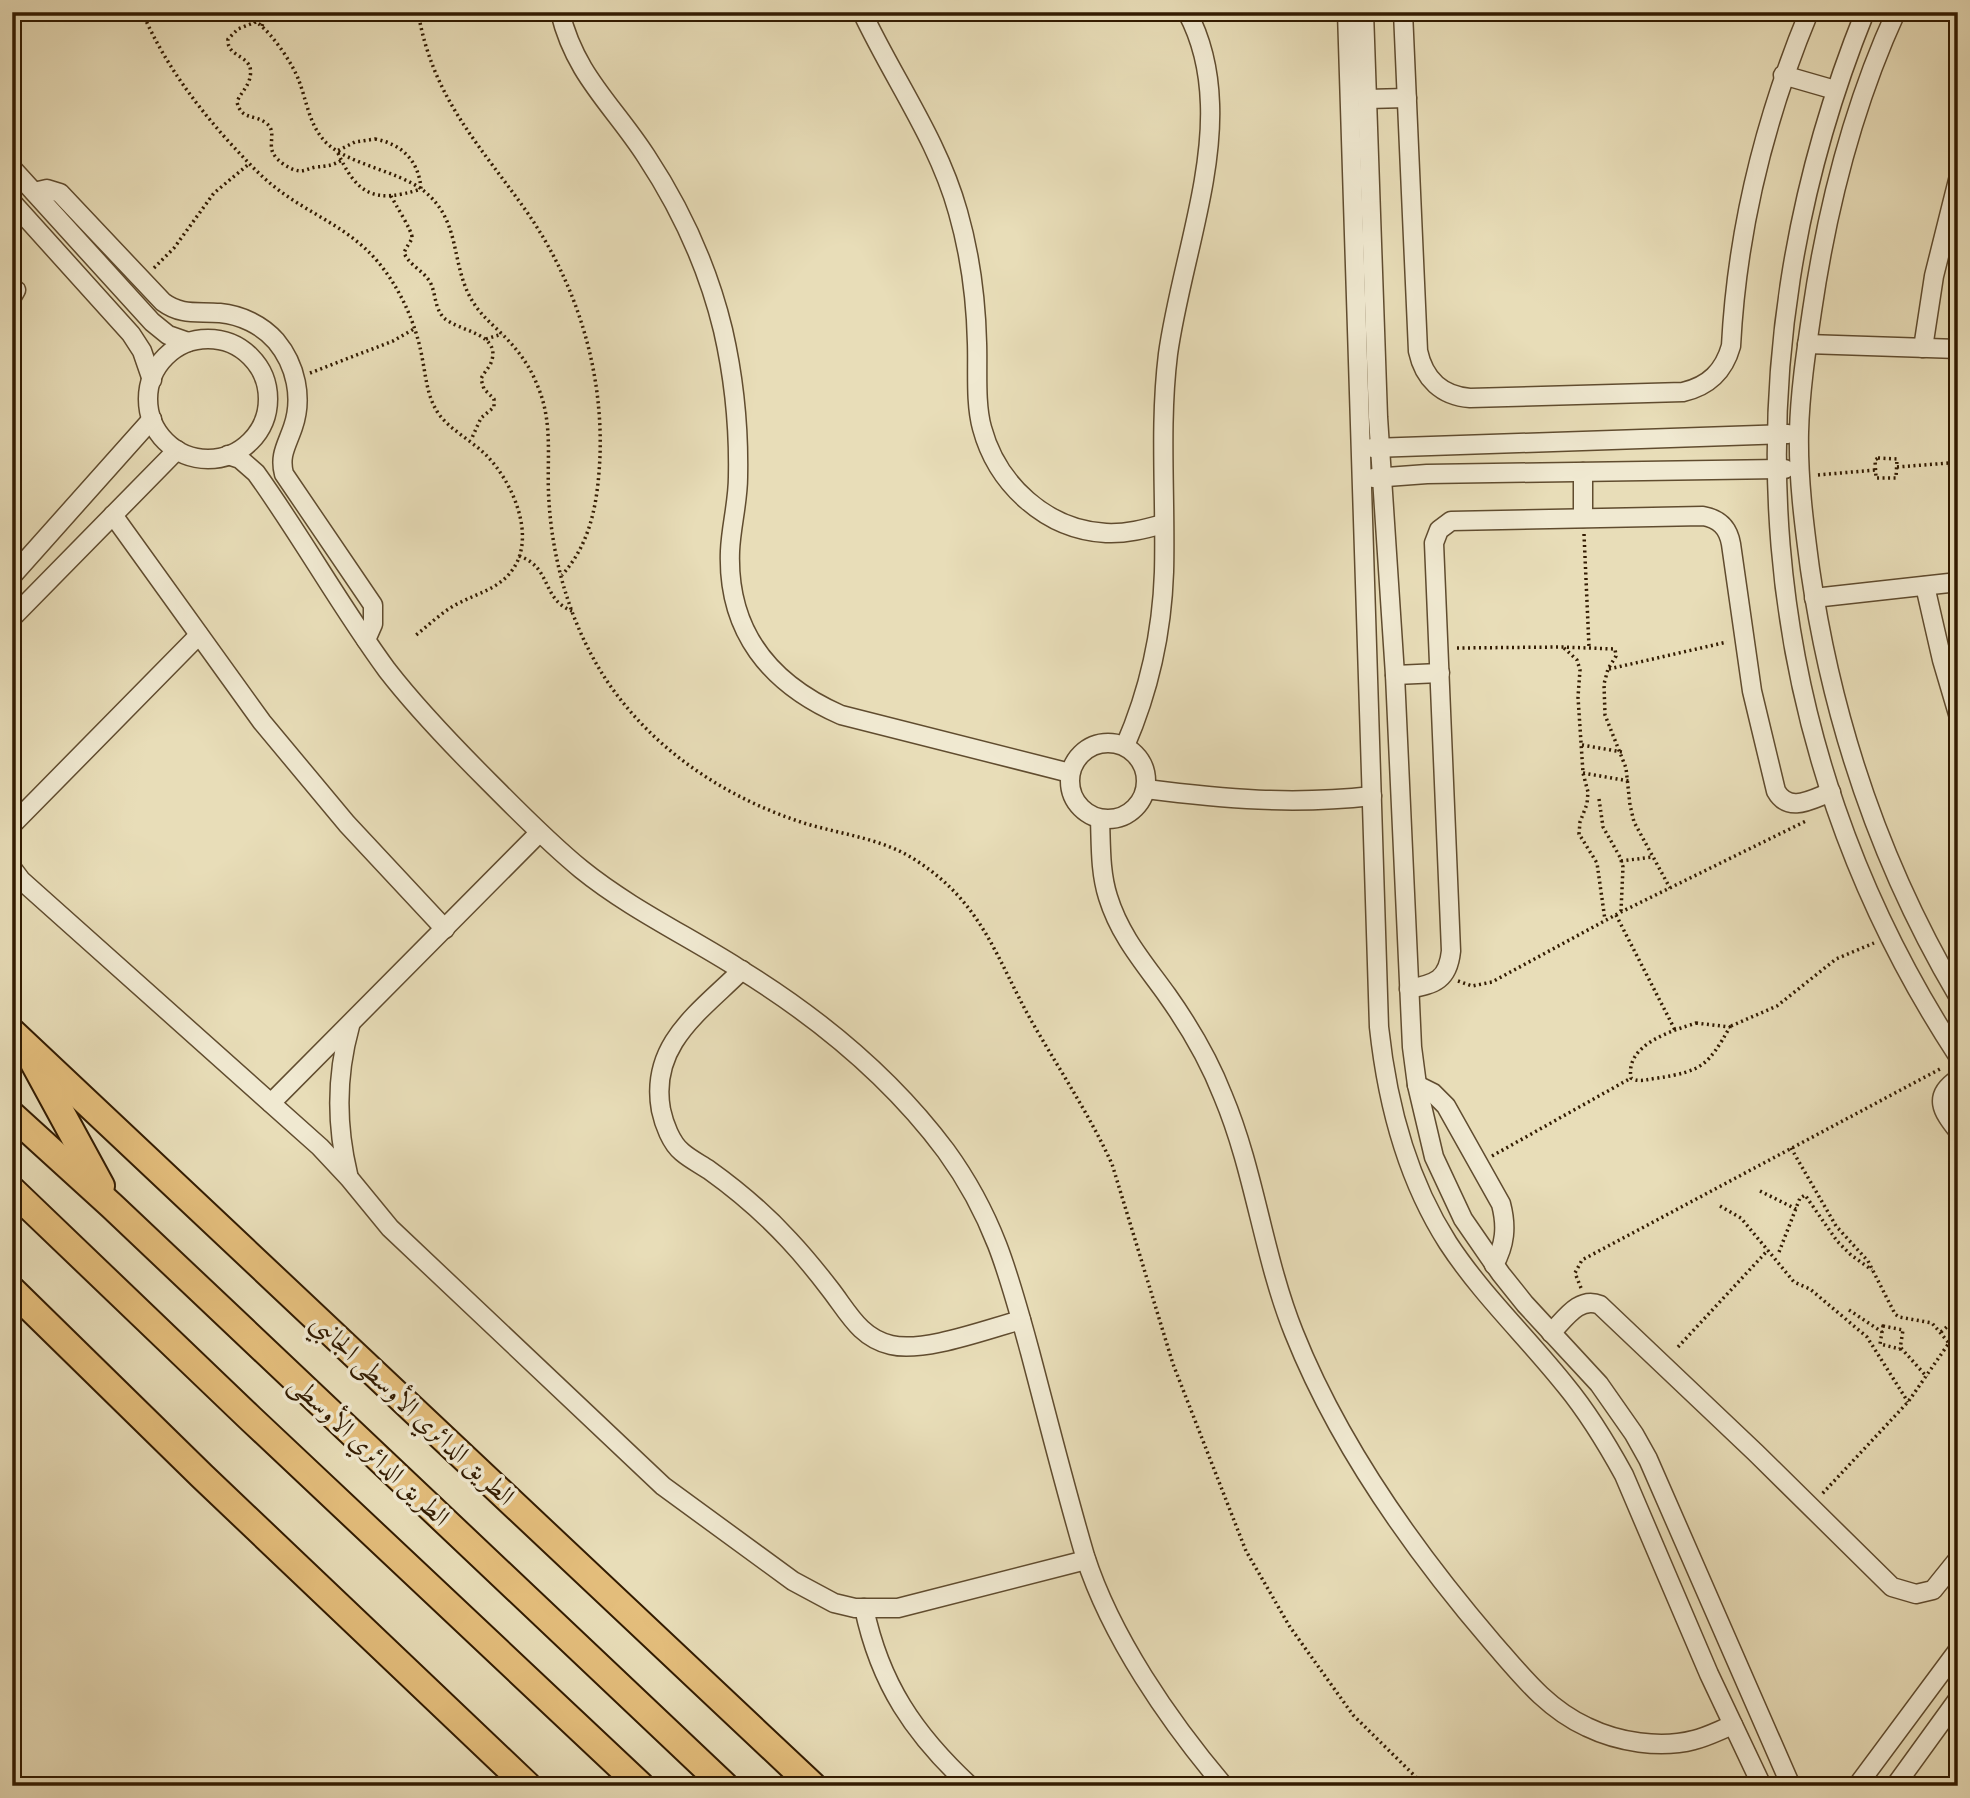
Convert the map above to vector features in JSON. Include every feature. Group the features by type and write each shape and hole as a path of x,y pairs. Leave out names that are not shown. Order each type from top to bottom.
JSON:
{"highway":[{"path":"17,1037 112,1206"},
{"name":"الطريق الدائري الأوسطى الجانبي","path":"17,1037 813,1786"},
{"name":"الطريق الدائري الأوسطى","path":"12,1115 112,1206 726,1786"},
{"path":"12,1190 641,1786"},
{"path":"12,1290 202,1476 528,1786"}],"street":[{"path":"559,12 569,43 582,69 666,187 699,256 712,292 730,366 738,443 738,481 730,549 731,580 749,638 766,663 788,685 804,697 841,715 1070,774"},
{"path":"862,12 939,154 952,190 963,228 974,298 981,425 990,453 1000,470 1025,500 1049,517 1076,528 1106,533 1135,531 1163,524"},
{"path":"1125,747 1144,698 1154,657 1164,573 1162,443 1168,356 1202,188 1210,105 1206,64 1194,25 1187,12"},
{"path":"1347,12 1380,1027 1383,1060 1397,1123 1416,1181 1431,1214 1469,1272 1566,1386 1607,1444 1636,1502 1709,1674 1762,1786"},
{"path":"1364,12 1380,448 1395,675 1412,1047 1417,1085 1434,1157 1463,1219 1494,1265 1551,1333 1599,1384 1634,1434 1648,1459 1791,1786"},
{"path":"1404,12 1418,351 1420,362 1432,381 1450,394 1470,398 1683,392 1695,389 1714,377 1728,358 1731,345 1743,244 1755,178 1783,75 1809,12"},
{"path":"1865,12 1835,90 1813,170 1794,257 1782,334 1775,470 1782,563 1796,656 1811,724 1833,799 1889,937 1954,1067 1941,1102 1946,1116 1958,1131"},
{"path":"1896,12 1873,65 1843,154 1820,256 1807,345 1799,433 1800,473 1814,598 1833,694 1860,787 1901,888 1958,996"},
{"path":"1783,75 1835,90"},
{"path":"1367,99 1407,98"},
{"path":"12,168 152,322 168,335 188,342"},
{"path":"1923,348 1934,276 1958,180"},
{"path":"34,192 47,189 60,193 171,308 191,314 234,315 263,329 284,352 295,379 298,397 297,414 283,451 282,466 288,480 373,605 373,624 366,640"},
{"path":"14,208 59,253 131,334 142,351 152,380"},
{"path":"59,253 76,239"},
{"path":"201,339 227,342 250,356 264,378 267,404 259,430 240,449 228,455 202,458 177,450 158,431 152,419 149,393 152,380 165,357 188,342 201,339"},
{"path":"1807,345 1958,349"},
{"path":"12,576 152,419"},
{"path":"1361,449 1799,433"},
{"path":"12,618 177,450"},
{"path":"228,455 240,459 256,472 366,640 430,722 540,833 583,871 621,899 742,970 842,1040 899,1094 925,1123 985,1213 1006,1264 1086,1560 1110,1615 1139,1667 1185,1737 1224,1786"},
{"path":"1362,479 1427,474 1775,470 1800,473"},
{"path":"1583,472 1583,518"},
{"path":"113,515 262,722 411,895 445,929"},
{"path":"1409,989 1431,985 1446,970 1451,951 1434,543 1444,525 1458,520 1703,516 1720,522 1726,528 1731,544 1743,639 1764,743 1779,796 1793,804 1833,799"},
{"path":"1814,598 1958,582"},
{"path":"1925,586 1958,714"},
{"path":"1366,592 1390,592"},
{"path":"12,825 199,635"},
{"path":"1395,675 1440,673"},
{"path":"1106,742 1125,747 1140,760 1144,769 1146,789 1142,798 1129,813 1120,818 1100,819 1082,810 1069,784 1070,774 1079,755 1096,744 1106,742"},
{"path":"1146,789 1275,802 1372,796"},
{"path":"1100,819 1107,895 1117,922 1130,947 1188,1027 1217,1082 1244,1154 1266,1249 1293,1331 1310,1371 1337,1421 1397,1519 1487,1636 1542,1698 1563,1714 1612,1737 1665,1744 1692,1741 1733,1725"},
{"path":"271,1103 540,833"},
{"path":"12,868 21,880 320,1147 390,1228 663,1486 793,1581 834,1603 864,1608 898,1608 1086,1560"},
{"path":"742,970 674,1038 663,1062 659,1087 662,1115 672,1140 680,1151 718,1177 763,1214 811,1265 852,1320 878,1341 900,1347 919,1346 1021,1320"},
{"path":"349,1178 343,1154 338,1106 341,1064 351,1023"},
{"path":"1417,1085 1433,1093 1446,1107 1501,1205 1504,1242 1494,1265"},
{"path":"1551,1333 1576,1307 1588,1302 1605,1309 1886,1582 1899,1591 1916,1594 1933,1590 1958,1559"},
{"path":"864,1608 871,1644 894,1694 926,1740 970,1786"},
{"path":"1857,1786 1958,1650"},
{"path":"1895,1786 1958,1699"}],"path":[{"path":"142,12 154,39 182,85 250,164 274,187 349,235 377,261 394,283 414,329 431,400 440,415 500,472 519,510 522,530 519,556 506,578 491,590 458,603 416,635"},
{"path":"240,12 262,26 292,65 319,135 324,141 338,151 421,189 437,205 452,230 461,274 470,298 532,373 544,405 550,439 549,501 554,546 561,576 572,611 590,652 608,683 649,733 671,752 727,791 754,805 812,825 883,844 914,859 948,884 987,932 1018,996 1097,1132 1112,1164 1173,1364 1246,1550 1290,1627 1353,1715 1425,1786"},
{"path":"262,26 266,12"},
{"path":"418,12 428,51 445,97 475,145 528,214 547,244 568,286 586,337 599,405 599,468 590,528 578,554 561,576"},
{"path":"256,22 238,29 228,39 227,46 230,51 243,57 249,66 249,80 237,102 239,109 243,115 266,123 271,129 272,152 277,159 294,169 300,171 326,167 342,160"},
{"path":"338,151 365,139 394,144 402,149 419,171 421,189"},
{"path":"338,151 354,182 364,190 391,196 421,189"},
{"path":"135,272 144,263 152,271 174,248 214,193 250,164"},
{"path":"391,196 411,231 412,239 405,248 407,258 429,281 441,315 455,326 480,334 486,339 492,354 481,384 494,403 491,410 481,418 470,441"},
{"path":"295,379 393,341 414,329"},
{"path":"486,339 502,334"},
{"path":"1958,453 1953,455 1949,463 1950,468 1958,472"},
{"path":"1876,458 1896,458 1895,478 1876,478 1875,470 1876,458"},
{"path":"1897,467 1949,463"},
{"path":"1800,473 1875,470"},
{"path":"1583,518 1589,647"},
{"path":"519,556 532,560 559,604 572,611"},
{"path":"1608,669 1743,639"},
{"path":"1562,647 1577,660 1580,670 1578,697 1583,774 1588,798 1579,834 1597,863 1605,921"},
{"path":"1439,648 1615,649 1616,656 1608,669 1603,699 1605,715 1622,752 1634,822 1670,888"},
{"path":"1582,746 1622,752"},
{"path":"1583,774 1629,782"},
{"path":"1599,799 1603,827 1621,861 1621,912"},
{"path":"1446,970 1462,983 1483,985 1493,982 1833,799"},
{"path":"1621,861 1653,857"},
{"path":"1616,915 1675,1030"},
{"path":"1631,1077 1630,1069 1641,1048 1675,1030 1704,1023 1730,1027 1777,1006 1836,959 1889,937"},
{"path":"1631,1077 1638,1081 1694,1070 1712,1058 1730,1027"},
{"path":"1588,1302 1575,1273 1582,1260 1791,1148 1954,1067"},
{"path":"1478,1164 1631,1077"},
{"path":"1791,1148 1836,1226 1859,1250 1874,1272 1897,1316 1932,1323 1949,1344 1909,1402 1810,1507"},
{"path":"1760,1191 1796,1209"},
{"path":"1779,1252 1800,1198 1805,1195 1837,1241 1874,1272"},
{"path":"1720,1206 1741,1218 1791,1279 1810,1289 1867,1337 1909,1402"},
{"path":"1678,1347 1768,1250"},
{"path":"1849,1310 1882,1332"},
{"path":"1940,1332 1958,1317"},
{"path":"1901,1348 1903,1330 1884,1326 1880,1345 1901,1348 1927,1377"}]}
